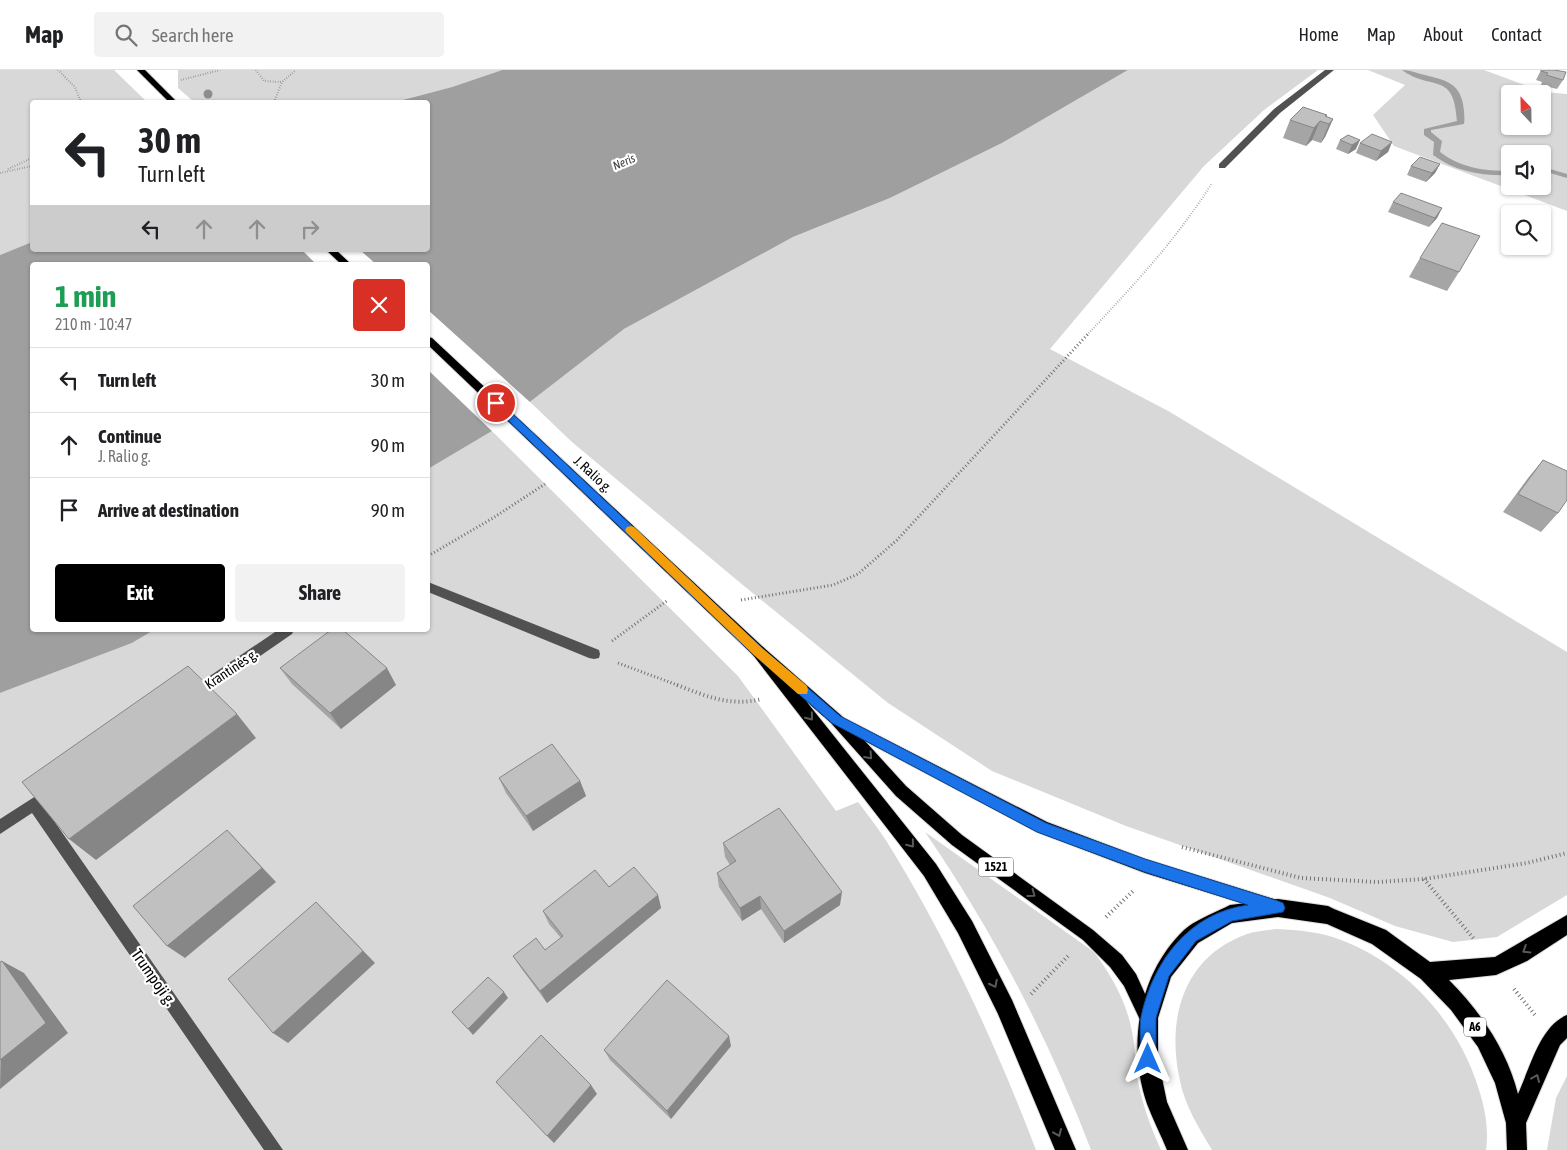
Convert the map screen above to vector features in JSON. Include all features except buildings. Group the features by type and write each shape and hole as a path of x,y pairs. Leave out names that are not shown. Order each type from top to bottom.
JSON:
{"highway":[{"path":"758,651 930,870 960,919 1006,1007 1066,1150"},
{"name":"A6","path":"1178,1150 1157,1104 1148,1059 1148,1018 1163,972 1192,936 1230,914 1278,908 1337,918 1379,937 1428,972 1458,1003 1485,1040 1505,1081 1516,1123 1517,1150"},
{"path":"1428,972 1496,966 1520,954 1567,924"},
{"name":"A6","path":"1516,1123 1553,1038 1567,1025"}],"main road":[{"path":"141,70 171,100"},
{"path":"333,252 344,262"},
{"name":"J. Ralio g.","path":"430,342 758,651"},
{"name":"1521","path":"758,651 836,720 901,791 957,840 1088,935 1116,961 1130,980 1148,1018"},
{"name":"1521","path":"836,720 1042,827 1145,866 1278,908"}],"street":[{"path":"1222,166 1277,111 1330,70"},
{"path":"430,588 594,654"},
{"name":"Krantinės g.","path":"182,702 285,632"},
{"path":"0,827 50,793"},
{"name":"Trumpoji g.","path":"34,804 274,1150"}],"path":[{"path":"58,70 75,87 80,100"},
{"path":"198,75 220,70"},
{"path":"256,70 264,81 282,82"},
{"path":"275,100 282,82 296,70"},
{"path":"1,172 30,159"},
{"path":"1,172 30,166"},
{"path":"711,605 833,585 858,574 897,540 1147,271 1194,212 1222,166"},
{"path":"430,555 493,518 546,483"},
{"path":"594,654 688,584"},
{"path":"594,654 715,699 745,703 789,692"}],"shaded area":[{"path":"0,70 114,70 145,100 30,100 30,243 0,255"},
{"path":"178,70 502,70 452,87 403,100 192,100 178,88"},
{"path":"1128,70 1318,70 1264,110 1204,166 1050,349 1170,412 1567,652 1567,895 1497,937 1453,942 1395,926 1330,898 1126,826 992,771 888,703 572,442 529,401 624,329 793,237 890,198 1002,143"},
{"path":"1368,70 1484,70 1525,85 1501,85 1501,135 1551,135 1551,93 1567,94 1567,211 1524,195 1551,195 1551,145 1501,145 1501,186 1394,146 1373,115 1405,85"},
{"path":"492,431 738,676 836,811 858,802 891,848 936,926 1006,1074 1036,1150 0,1150 0,693 132,643 151,632 430,632 430,468"},
{"path":"925,832 1094,952 1112,978 1125,1007 1132,1033 1141,1096 1161,1150 1091,1150 1038,1026 974,908"},
{"path":"1277,929 1326,935 1365,951 1388,965 1427,999 1444,1020 1470,1065 1485,1112 1487,1127 1486,1150 1212,1150 1193,1117 1182,1090 1176,1058 1178,1013 1184,993 1194,974 1208,958 1225,944 1247,934"},
{"path":"1567,1076 1567,1150 1547,1150 1556,1098"}],"water":[{"name":"Neris","path":"502,70 1128,70 1002,143 890,198 793,237 624,329 492,431 430,468 430,262 30,262 30,632 151,632 132,643 0,693 0,255 30,243 30,252 430,252 430,100 403,100 452,87"}],"pier":[{"path":"304,252 362,252 374,262 314,262"},
{"path":"430,312 531,403 494,433 430,372"}],"waterway":[{"path":"1405,70 1446,83 1453,87 1457,94 1461,122 1428,129 1427,133 1438,141 1436,153 1452,164 1462,168 1481,172 1501,173"},
{"path":"1551,171 1567,176"}],"slow traffic":[{"path":"631,530 758,651 802,690"}],"route":[{"path":"496,403 758,651 836,720 1042,827 1145,866 1278,908 1230,914 1192,936 1163,972 1148,1018 1148,1059"}]}
